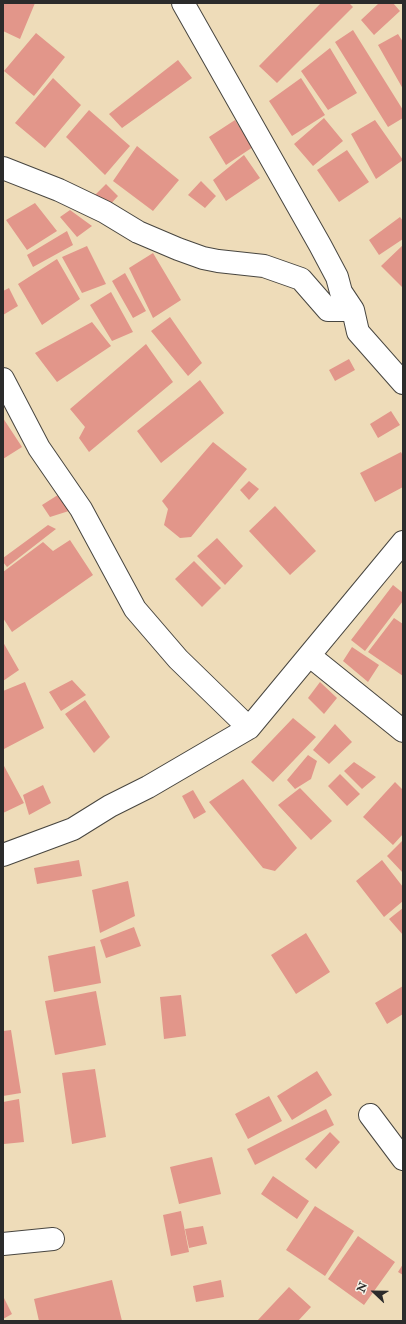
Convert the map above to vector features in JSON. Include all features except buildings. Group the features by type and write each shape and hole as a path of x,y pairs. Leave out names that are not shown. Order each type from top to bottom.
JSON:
{"street":[{"path":"183,3 320,245 337,277 340,292 353,310 358,332 403,383"},
{"path":"3,168 59,190 105,212 138,232 190,254 218,261 264,266 301,278 328,310 353,310"},
{"path":"3,379 39,448 81,509 135,609 178,659 249,728"},
{"path":"3,856 73,829 110,806 148,787 249,728 403,542"},
{"path":"310,656 403,731"},
{"path":"370,1115 403,1159"},
{"path":"3,1244 53,1239"}]}
